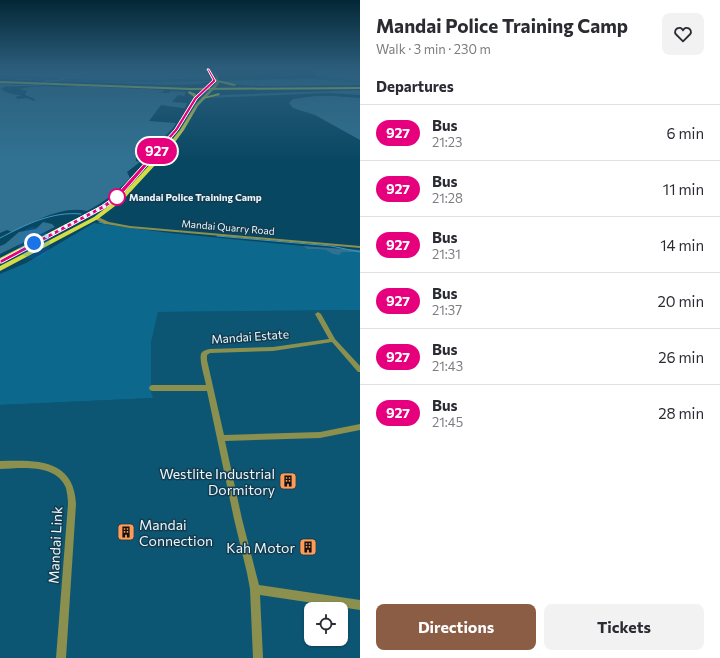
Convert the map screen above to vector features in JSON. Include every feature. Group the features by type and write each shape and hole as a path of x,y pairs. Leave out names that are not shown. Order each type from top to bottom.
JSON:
{"main road":[{"path":"190,107 200,100"},
{"path":"0,269 96,218 121,199 170,146 182,130 195,102"},
{"path":"0,262 116,198 177,130 185,115"},
{"path":"163,145 170,146"},
{"path":"159,150 170,146"},
{"path":"34,243 36,246 46,245"}],"street":[{"name":"Mandai Quarry Road","path":"96,218 108,223 130,227 284,242 360,247"},
{"path":"318,314 333,340 360,370"},
{"name":"Mandai Estate","path":"258,658 252,573 220,438 204,354 207,352 273,349 333,340"},
{"path":"152,388 210,388"},
{"path":"220,438 320,435 360,428"},
{"name":"Mandai Link","path":"0,465 38,464 48,467 63,478 70,488 72,504 61,658"},
{"path":"254,589 360,605"}],"shaded area":[{"path":"0,100 34,101 35,100 174,100 172,102 187,103 185,108 161,105 149,121 176,123 173,128 147,154 142,153 136,158 136,161 140,162 127,172 130,178 115,192 93,208 87,211 68,210 58,212 12,232 7,230 0,233"},
{"path":"292,100 360,100 360,140 315,115 293,108 289,103"},
{"path":"43,222 52,224 55,227 0,254 0,246 5,244 19,232 36,229"},
{"path":"94,223 170,233 303,246 307,249 360,252 360,310 158,312 151,343 151,392 153,398 0,405 0,274 26,263"},
{"path":"303,246 360,250 360,252 342,252 339,255 333,254 326,250 307,249"},
{"path":"360,310 360,658 0,658 0,405 152,398 151,343 158,312"}],"waterway":[{"path":"0,238 19,228 49,217 81,214"},
{"path":"99,222 106,224"},
{"path":"217,236 331,246 360,252"}],"bus line":[{"name":"927","path":"0,261 80,220 116,198 177,130 195,100"}],"place":[{"name":"Mandai Police Training Camp","path":"117,197"},
{"name":"Westlite Industrial Dormitory","path":"288,481"},
{"name":"Mandai Connection","path":"126,532"},
{"name":"Kah Motor","path":"308,547"}],"route":[{"path":"34,243 80,220 117,197"}]}
